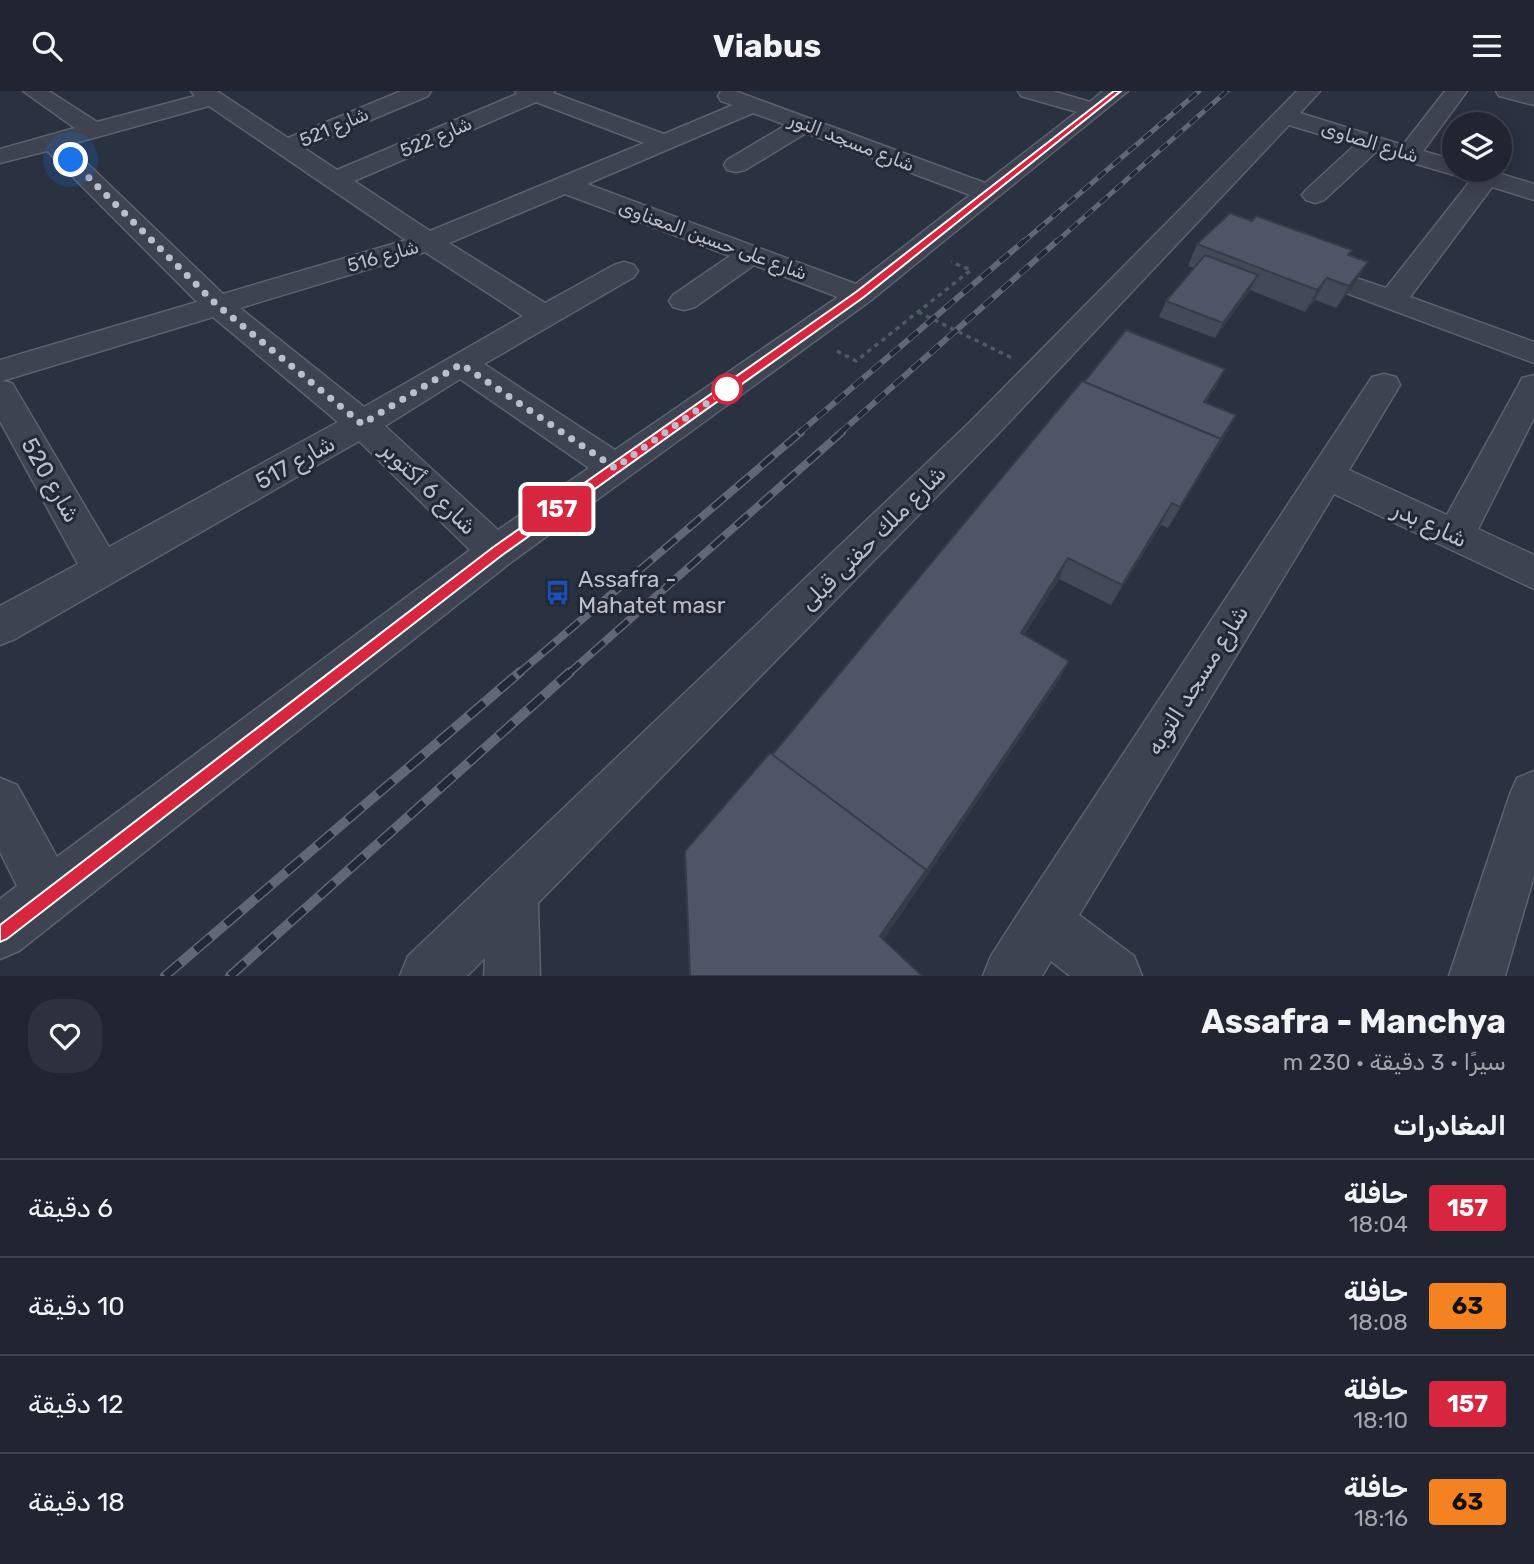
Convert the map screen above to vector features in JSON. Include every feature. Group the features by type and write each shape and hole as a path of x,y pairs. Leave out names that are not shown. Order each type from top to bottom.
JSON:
{"street":[{"path":"34,91 93,130"},
{"name":"شارع 521","path":"287,147 420,91"},
{"name":"شارع مسجد النور","path":"718,91 987,193"},
{"path":"1030,91 1104,100"},
{"path":"1409,153 1456,91"},
{"path":"1507,91 1534,98"},
{"path":"535,92 664,142"},
{"name":"شارع 522","path":"335,180 535,92"},
{"path":"0,156 207,94 544,316"},
{"path":"0,932 496,552 860,295 1104,100"},
{"name":"شارع الصاوى","path":"1297,103 1372,142 1442,164"},
{"name":"شارع ملك حفنى قبلى","path":"428,976 1102,327 1297,103"},
{"name":"شارع 516","path":"0,371 428,242 753,105"},
{"path":"736,165 804,124"},
{"path":"844,138 867,126"},
{"name":"شارع 6 أكتوبر","path":"52,142 216,304 362,424 496,552"},
{"path":"1315,195 1372,142"},
{"path":"1392,300 1469,182"},
{"path":"1501,182 1534,192"},
{"name":"شارع على حسين المعناوى","path":"565,185 860,295"},
{"path":"684,301 752,254"},
{"name":"شارع 517","path":"0,627 362,424 624,271"},
{"path":"1359,288 1534,352"},
{"path":"461,364 615,468"},
{"name":"شارع مسجد التوبه","path":"1011,976 1384,385"},
{"path":"1455,536 1534,386"},
{"name":"شارع 520","path":"0,391 101,569"},
{"name":"شارع بدر","path":"1326,475 1534,573"},
{"path":"0,801 49,894"},
{"path":"1477,976 1529,826"},
{"path":"512,894 512,976"},
{"path":"1044,922 1114,976"}],"path":[{"path":"856,361 971,270"},
{"path":"918,312 1012,358"}],"building":[{"path":"1230,213 1252,221 1256,216 1352,250 1348,255 1368,262 1349,286 1327,278 1317,290 1197,244"},
{"path":"1205,255 1258,275 1223,323 1166,301"},
{"path":"1126,330 1225,369 1204,402 1236,415 1221,439 1084,382"},
{"path":"1082,381 1221,439 1180,507 1172,503 1122,585 1068,558 1021,633 1069,661 925,873 926,870 772,755"},
{"path":"770,753 926,870 880,936 922,976 690,976 685,851"}],"railway":[{"path":"1022,243 1199,91"},
{"path":"1055,243 1227,91"},
{"path":"799,433 1024,241"},
{"path":"840,433 1057,241"},
{"path":"518,674 801,432"},
{"path":"568,674 842,432"},
{"path":"165,976 520,672"},
{"path":"230,976 570,672"}],"bus line":[{"name":"157","path":"0,932 496,552 860,295 1117,91"}],"place":[{"name":"Assafra - Mahatet masr","path":"558,592"}],"route":[{"path":"71,160 216,304 362,424 461,364 615,468 727,389"}]}
